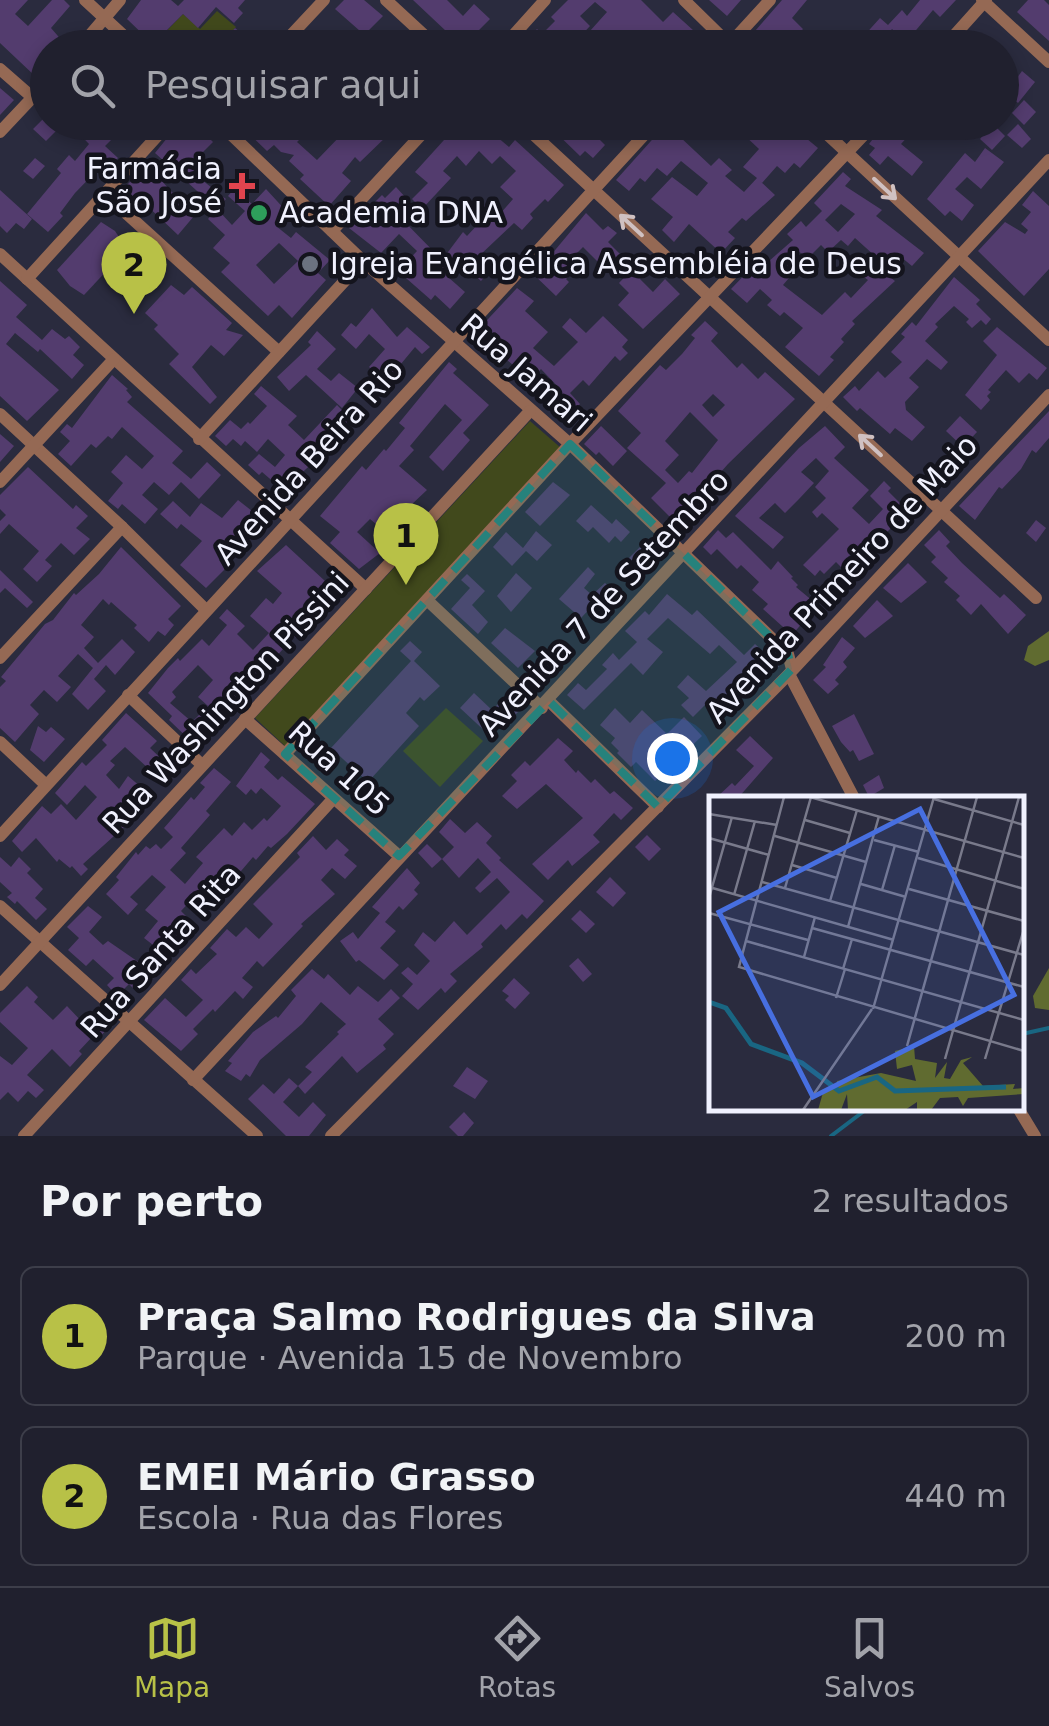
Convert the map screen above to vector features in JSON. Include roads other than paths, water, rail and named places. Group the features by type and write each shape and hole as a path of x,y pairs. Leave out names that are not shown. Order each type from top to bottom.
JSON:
{"street":[{"path":"85,0 118,30"},
{"path":"93,30 120,0"},
{"path":"296,30 324,0"},
{"path":"386,0 418,30"},
{"path":"518,30 544,0"},
{"path":"684,0 714,30"},
{"path":"744,30 770,0"},
{"path":"959,30 984,1 1015,30"},
{"path":"1019,34 1049,62"},
{"path":"0,69 30,96"},
{"path":"0,132 30,100"},
{"path":"27,278 154,140"},
{"name":"Rua Jamari","path":"237,140 363,261 686,552 788,654 790,671 853,796"},
{"path":"332,231 416,140"},
{"path":"539,140 1036,598"},
{"name":"Avenida Beira Rio","path":"0,836 639,140"},
{"path":"833,140 1049,340"},
{"path":"284,754 570,444 860,140"},
{"name":"Avenida 7 de Setembro","path":"194,1080 1049,160"},
{"path":"105,194 279,352"},
{"path":"0,254 366,588"},
{"path":"199,439 363,261"},
{"path":"0,482 114,359"},
{"name":"Avenida Primeiro de Maio","path":"331,1136 790,671 1049,395"},
{"name":"Rua Washington Pissini","path":"0,985 530,411"},
{"path":"0,414 206,610"},
{"path":"0,658 122,527"},
{"path":"427,600 658,807"},
{"path":"128,695 202,765"},
{"name":"Rua 105","path":"245,719 399,856"},
{"path":"0,742 46,784"},
{"name":"Rua Santa Rita","path":"24,1136 333,799"},
{"path":"0,906 257,1136"},
{"path":"1020,1111 1035,1136"}],"waterway":[{"path":"1024,1034 1049,1028"},
{"path":"831,1136 864,1111"}],"place":[{"name":"Farmácia São José","path":"242,186"},
{"name":"Academia DNA","path":"259,213"},
{"name":"Igreja Evangélica Assembléia de Deus","path":"310,264"},
{"name":"EMEI Mário Grasso","path":"134,314"},
{"name":"Praça Salmo Rodrigues da Silva","path":"406,585"}]}
